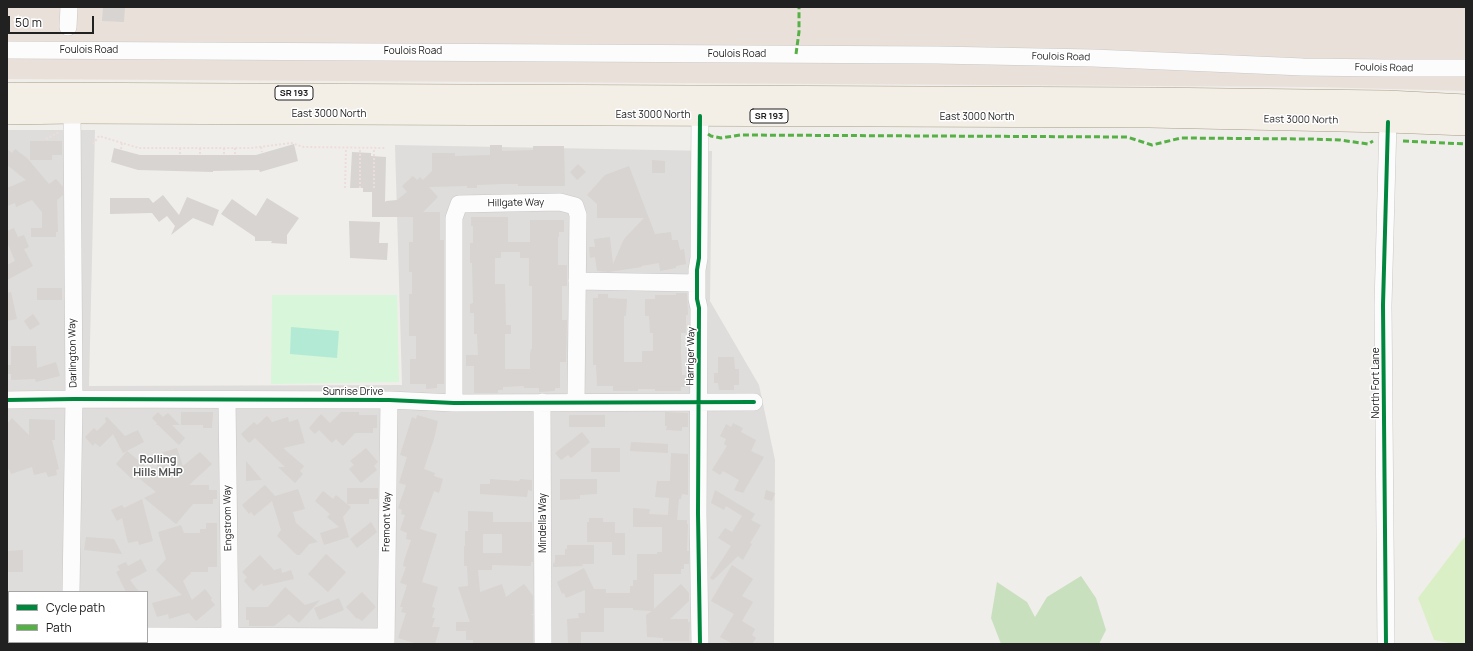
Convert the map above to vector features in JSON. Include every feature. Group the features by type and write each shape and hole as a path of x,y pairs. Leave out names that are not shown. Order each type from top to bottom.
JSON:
{"main road":[{"name":"East 3000 North","path":"7,93 71,92 1141,98 1387,101 1466,104"},
{"path":"68,122 76,106 81,103 168,102 176,100 185,93"},
{"path":"1388,122 1392,116 1406,113 1466,115"},
{"name":"East 3000 North","path":"7,114 68,122 700,116 1149,117 1466,125"}],"street":[{"path":"68,27 69,7"},
{"name":"Foulois Road","path":"7,50 936,55 1093,58 1309,67 1466,68"},
{"name":"Harriger Way","path":"700,116 699,258 697,270 697,299 699,308 698,402 700,644"},
{"name":"Darlington Way","path":"68,122 74,399 71,591"},
{"name":"North Fort Lane","path":"1386,644 1383,305 1388,122"},
{"name":"Hillgate Way","path":"454,403 454,218 459,204 560,202 576,206 578,215 576,402"},
{"path":"577,281 697,283"},
{"name":"Sunrise Drive","path":"7,400 389,400 454,403 754,402"},
{"name":"Engstrom Way","path":"227,400 230,637"},
{"name":"Fremont Way","path":"386,640 389,400"},
{"name":"Mindella Way","path":"542,402 543,644"},
{"path":"148,636 386,640"}],"path":[{"path":"46,139 68,122"},
{"path":"93,144 99,136 139,148 235,148 292,144 304,147 385,148"},
{"path":"121,149 122,143"},
{"path":"261,147 262,152"},
{"path":"180,148 180,154"},
{"path":"200,148 200,154"},
{"path":"224,148 224,154"},
{"path":"235,148 235,155"},
{"path":"345,188 346,148"},
{"path":"360,148 360,188"},
{"path":"374,148 374,188"}],"shaded area":[{"path":"7,7 1466,7 1466,91 1314,87 7,79"},
{"path":"7,130 95,130 89,386 402,385 395,145 712,151 710,301 759,385 775,460 774,644 7,644"},
{"path":"7,482 56,482 56,542 7,543"}],"green space":[{"path":"272,295 397,295 399,382 271,384"},
{"path":"291,327 339,331 337,358 290,354"},
{"path":"1466,536 1466,644 1454,644 1434,640 1418,598"},
{"path":"1081,576 1096,598 1106,630 1099,644 1001,644 991,618 997,582 1027,602 1035,617 1047,597"}],"building":[{"path":"103,7 125,7 124,22 102,21"},
{"path":"30,141 62,141 62,155 52,155 52,160 30,160"},
{"path":"294,144 298,161 260,172 259,170 213,172 138,170 111,162 114,148 140,155 256,155"},
{"path":"490,145 502,145 502,151 533,150 533,146 564,146 565,186 518,186 518,184 503,184 477,185 477,188 467,188 467,186 429,187 438,197 423,212 440,212 440,240 444,240 444,384 437,384 437,388 426,389 426,384 410,384 410,359 416,359 416,336 409,336 409,294 412,294 412,272 409,272 409,242 413,242 413,217 372,217 372,192 363,192 363,188 350,188 352,152 371,153 371,156 386,157 385,202 397,200 407,192 402,186 413,176 417,180 420,177 423,180 432,171 432,153 455,153 455,156 490,155"},
{"path":"7,149 12,153 15,149 27,158 49,184 56,179 63,187 63,195 57,200 58,232 56,232 56,237 31,237 31,228 42,228 42,212 32,200 16,207 15,203 7,206 7,188 26,180 7,165"},
{"path":"652,160 665,161 665,173 652,173"},
{"path":"578,164 586,172 577,180 570,172"},
{"path":"629,166 655,234 671,232 672,240 678,240 680,250 684,249 686,264 676,266 676,268 660,271 659,263 609,272 597,271 595,257 590,258 589,247 595,247 594,239 610,237 613,264 624,239 644,218 597,218 597,204 587,195 605,175"},
{"path":"163,195 179,215 187,197 219,210 213,226 193,218 171,235 175,226 167,216 159,222 152,213 110,214 110,198 149,198 153,203"},
{"path":"267,198 299,218 287,235 287,244 271,243 272,241 255,241 255,237 221,214 232,199 256,216"},
{"path":"471,217 508,217 508,242 530,242 530,220 564,220 564,232 559,232 558,237 558,265 567,265 567,286 562,286 562,320 567,320 566,362 560,362 560,388 555,388 555,391 539,392 539,388 524,388 524,386 503,387 503,390 498,390 498,393 474,393 474,366 466,366 466,355 478,355 477,334 474,334 474,313 470,313 470,304 473,303 470,243 473,243 473,226 471,226","holes":["501,252 520,252 520,258 529,258 529,286 532,286 532,349 530,354 530,369 505,369 505,334 511,334 511,325 506,325 505,284 495,284 495,258 501,258"]},
{"path":"349,221 380,222 379,243 388,243 387,260 350,258"},
{"path":"14,228 18,237 24,235 29,247 24,249 33,266 7,280 7,265 15,261 7,242 7,231"},
{"path":"37,288 62,288 62,300 37,300"},
{"path":"11,292 17,319 7,321 7,293"},
{"path":"676,293 687,293 688,315 686,315 686,333 681,333 681,353 682,375 688,375 688,387 681,387 681,391 655,391 655,389 638,389 638,391 613,391 613,386 597,386 596,365 593,365 593,298 598,298 598,294 608,294 608,298 627,299 626,316 624,316 624,362 642,362 642,351 653,351 653,333 650,333 649,316 645,316 645,299 655,299 655,295 676,295"},
{"path":"33,314 40,324 30,330 24,321"},
{"path":"11,346 36,346 37,368 56,362 60,376 36,382 35,379 11,380 11,374 7,374 7,365 11,365"},
{"path":"718,357 734,357 735,369 739,369 739,385 734,385 734,390 719,390 718,383 714,383 714,373 718,373"},
{"path":"158,412 163,417 168,413 180,425 172,425 185,438 179,445 158,425 156,425 157,423 152,418"},
{"path":"181,412 213,412 212,428 203,428 203,425 181,425"},
{"path":"341,412 359,412 359,415 377,415 377,428 373,428 373,433 355,433 343,446 336,439 332,443 319,430 315,434 309,428 321,414 330,423"},
{"path":"665,412 688,413 688,427 682,427 682,431 666,430 667,426 665,426"},
{"path":"417,415 438,421 424,469 435,473 434,476 443,479 439,493 434,491 420,529 437,534 422,582 438,587 432,607 435,608 432,618 435,618 432,627 440,627 435,644 417,644 398,638 406,613 401,612 403,607 400,607 407,585 400,583 406,567 403,566 411,540 406,539 407,533 400,530 405,515 401,514 402,510 398,508 406,485 399,483 407,457 400,455 412,417 416,419"},
{"path":"569,415 605,415 605,427 569,427"},
{"path":"267,416 272,422 288,417 289,422 298,419 305,443 283,448 304,466 300,471 303,474 295,483 278,467 285,467 255,438 249,443 241,434 254,422 257,425"},
{"path":"107,417 125,436 138,430 144,442 123,453 113,434 100,447 95,443 93,446 85,437 94,428 97,431 106,422 105,418"},
{"path":"12,418 29,435 29,419 55,420 55,440 52,440 59,469 56,470 57,475 48,477 46,472 34,475 32,467 11,474 9,469 7,470 7,424"},
{"path":"733,423 743,428 741,432 756,440 751,451 764,457 743,493 734,490 739,480 723,471 720,475 712,470 727,446 724,444 726,439 720,436 726,424 731,427"},
{"path":"582,432 590,442 571,458 568,455 561,460 555,453"},
{"path":"631,442 668,444 668,453 630,451"},
{"path":"177,448 183,466 200,452 212,464 189,485 209,485 209,490 217,490 217,499 213,499 213,504 193,504 176,524 144,498 156,492 135,475 132,479 116,464 127,451 161,479 154,455"},
{"path":"366,448 378,462 374,466 377,470 361,483 349,469 354,465 350,461"},
{"path":"591,448 620,448 620,472 591,472"},
{"path":"671,453 688,454 688,495 682,494 681,499 679,499 677,520 687,520 687,551 689,551 689,564 684,564 684,569 681,569 681,574 654,574 654,609 681,584 689,593 689,601 670,619 688,619 688,622 690,622 689,641 663,641 663,638 647,637 646,615 652,611 633,610 633,608 604,608 604,632 581,632 581,644 568,644 567,619 579,618 578,613 585,613 585,590 566,598 564,593 562,594 557,582 584,568 594,589 606,589 606,593 630,593 630,586 633,586 633,580 637,580 637,554 657,554 657,552 662,552 662,527 633,527 633,508 650,509 649,514 668,515 669,498 655,497 657,481 670,481"},
{"path":"246,461 262,480 246,481"},
{"path":"490,479 519,481 520,479 532,480 532,491 528,490 527,497 480,494 480,484 490,484"},
{"path":"560,479 597,479 597,494 580,495 580,499 560,500"},
{"path":"265,485 275,496 298,489 305,509 293,512 296,523 318,542 309,544 300,555 297,555 277,536 281,530 272,501 254,516 251,512 249,514 242,505"},
{"path":"347,488 378,488 378,499 369,499 369,504 347,504"},
{"path":"715,490 755,514 751,520 761,525 750,543 752,544 743,560 738,556 713,580 710,578 731,546 718,538 725,528 732,532 742,516 726,506 724,510 711,503"},
{"path":"766,490 775,493 772,501 764,499"},
{"path":"323,491 333,499 336,495 351,507 343,517 349,537 324,545 320,533 339,527 327,517 330,514 315,501"},
{"path":"142,499 153,541 139,545 138,541 128,543 122,518 117,521 111,510 122,505 124,508"},
{"path":"468,511 493,512 493,522 532,522 533,562 531,562 531,566 492,565 492,570 478,570 480,592 502,584 506,597 524,584 528,589 533,596 533,614 530,615 533,615 533,643 473,644 473,640 466,640 466,631 456,631 456,622 470,622 458,587 468,586 467,566 464,566 464,546 465,531 468,531","holes":["483,534 502,534 502,553 483,553"]},
{"path":"589,518 603,518 603,522 615,522 615,533 625,533 625,555 612,555 612,542 587,542 587,522 589,522"},
{"path":"371,522 377,532 357,548 350,539"},
{"path":"206,523 217,523 217,567 208,567 208,572 190,572 191,573 183,581 192,600 205,589 215,605 196,621 189,613 169,619 168,614 157,617 152,603 182,595 156,570 166,559 158,532 181,525 184,533 200,533 200,529 206,529"},
{"path":"86,537 114,539 122,554 84,550"},
{"path":"567,545 594,545 594,564 553,567 555,555 565,555"},
{"path":"23,550 23,572 7,572 7,551"},
{"path":"326,554 346,572 328,592 308,574"},
{"path":"260,555 274,570 281,568 282,573 291,570 294,579 263,586 262,583 253,591 244,581 247,577 242,572"},
{"path":"141,559 147,571 130,580 138,591 126,591 116,572 120,570 117,566 126,562 128,566"},
{"path":"732,565 753,579 742,596 753,602 742,621 755,629 752,635 756,638 752,644 733,644 720,637 734,614 711,601"},
{"path":"285,587 305,605 320,600 299,623 289,614 274,626 249,626 249,620 246,620 246,607 268,607"},
{"path":"362,592 376,607 362,621 358,618 357,619 346,607"},
{"path":"339,598 344,610 319,620 314,608"}],"marked path":[{"path":"796,54 799,32 799,7"},
{"path":"708,134 721,138 740,135 1127,137 1152,145 1181,138 1311,139 1340,140 1368,144 1373,141"},
{"path":"1403,141 1466,144"}],"cycle path":[{"path":"700,116 699,258 697,270 697,299 699,308 698,513 700,644"},
{"path":"1386,644 1383,305 1388,122"},
{"path":"7,400 389,400 454,403 754,402"}],"district":[{"name":"Rolling Hills MHP","path":"158,466"}]}
